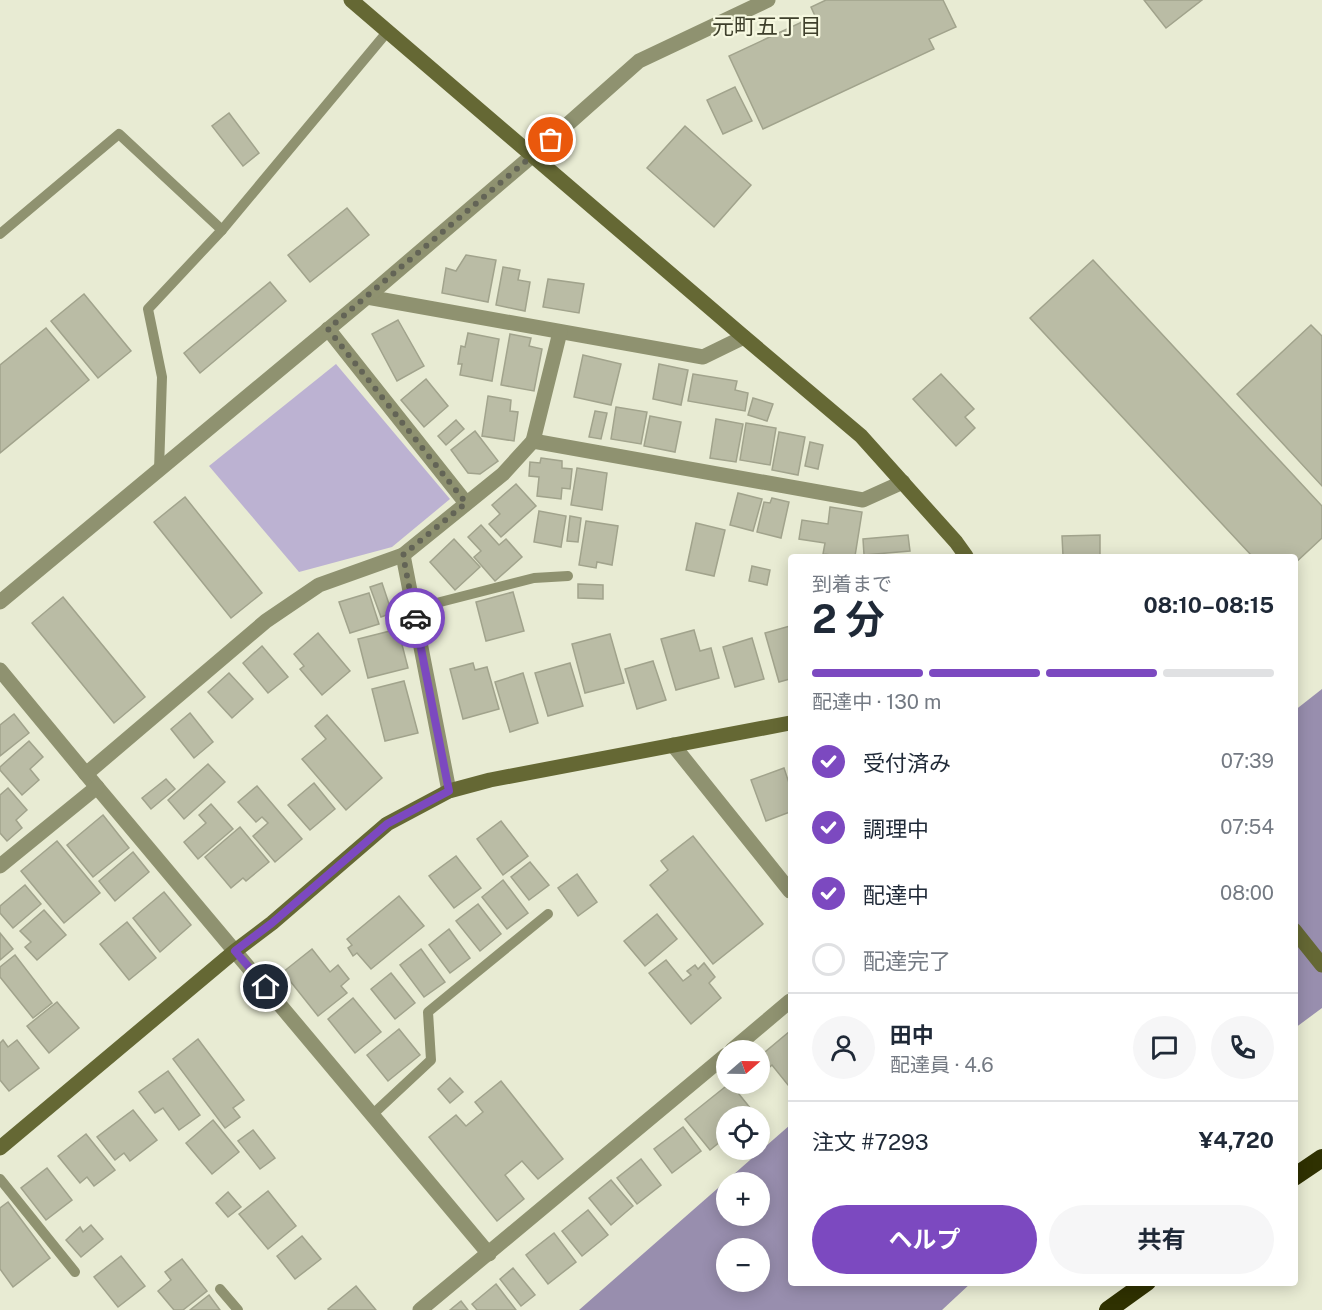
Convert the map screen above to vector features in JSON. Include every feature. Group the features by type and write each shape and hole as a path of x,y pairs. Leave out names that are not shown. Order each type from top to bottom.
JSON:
{"highway":[{"path":"1298,1174 1322,1158"},
{"path":"1108,1310 1141,1286"}],"street":[{"path":"351,0 861,436 965,554"},
{"path":"0,602 367,297 639,61 768,0"},
{"path":"367,297 703,357 744,338"},
{"path":"328,329 466,503"},
{"path":"86,774 275,615 319,585 403,555 503,474 533,441 560,332"},
{"path":"533,441 862,500 903,483"},
{"path":"403,555 449,791"},
{"path":"0,670 489,1254"},
{"path":"0,1148 235,951 272,923 387,824 449,791 490,780 788,723"},
{"path":"673,745 788,889"},
{"path":"0,866 97,787"},
{"path":"1298,935 1322,964"},
{"path":"744,1040 788,1003"},
{"path":"420,1310 716,1063"}],"lane":[{"path":"159,470 162,377 148,309 222,230 388,31"},
{"path":"0,234 119,134 222,230"},
{"path":"413,609 534,578 568,576"},
{"path":"372,1115 431,1060 428,1012 548,914"},
{"path":"0,1179 75,1272"},
{"path":"220,1288 238,1310"}],"shaded area":[{"path":"336,364 450,499 392,547 299,572 209,466"},
{"path":"1322,689 1322,1008 1298,1026 1298,708"},
{"path":"788,1127 788,1286 968,1286 942,1310 579,1310 716,1190 716,1226 770,1226 770,1172 736,1172 750,1160 770,1160 770,1143"}],"building":[{"path":"826,0 943,0 956,27 929,39 934,49 763,129 729,56 815,16 811,7"},
{"path":"1144,0 1202,0 1166,28"},
{"path":"735,87 752,121 723,134 707,100"},
{"path":"229,113 259,153 243,166 212,126"},
{"path":"685,126 751,185 714,227 647,168"},
{"path":"347,208 369,235 310,282 288,255"},
{"path":"466,255 496,260 488,302 442,293 446,268 456,271"},
{"path":"1093,260 1322,506 1322,538 1298,560 1298,554 1250,554 1030,318"},
{"path":"503,267 520,270 518,280 530,282 525,311 496,305"},
{"path":"548,279 584,284 579,313 543,307"},
{"path":"270,282 286,301 200,373 184,353"},
{"path":"84,294 131,351 98,378 51,321"},
{"path":"398,320 424,366 397,381 372,334"},
{"path":"1311,325 1322,336 1322,486 1237,394"},
{"path":"46,328 89,380 0,453 0,365"},
{"path":"468,333 499,339 492,381 460,375 462,364 458,364 461,346 465,347"},
{"path":"510,334 531,338 529,346 542,349 534,391 501,385"},
{"path":"583,355 621,364 611,405 574,397"},
{"path":"659,364 688,370 681,405 653,399"},
{"path":"693,374 737,381 735,390 748,393 745,411 688,401"},
{"path":"941,374 974,409 965,417 975,428 956,446 913,399"},
{"path":"426,379 448,406 424,427 401,400"},
{"path":"488,396 511,400 510,411 518,412 514,441 482,436"},
{"path":"753,398 773,404 767,421 748,415"},
{"path":"616,407 647,412 641,444 611,439"},
{"path":"595,411 607,413 601,439 589,437"},
{"path":"650,416 681,422 675,452 644,446"},
{"path":"716,419 743,424 736,462 710,458"},
{"path":"456,420 464,429 446,445 438,436"},
{"path":"746,423 776,428 770,465 740,460"},
{"path":"475,431 498,461 480,474 468,473 451,450"},
{"path":"779,432 805,437 798,475 772,470"},
{"path":"810,442 823,445 818,469 805,466"},
{"path":"541,458 562,461 562,468 572,469 570,489 562,488 561,499 537,496 539,477 529,476 530,462 540,463"},
{"path":"577,468 607,473 602,510 571,505"},
{"path":"516,484 536,506 501,537 489,524 500,514 492,505"},
{"path":"738,493 762,499 753,531 730,525"},
{"path":"185,497 262,593 231,618 154,522"},
{"path":"772,498 789,502 781,538 757,532 764,502 770,503"},
{"path":"830,507 862,512 855,554 823,554 825,543 799,539 802,520 828,524"},
{"path":"539,511 566,516 561,547 534,542"},
{"path":"570,516 581,518 578,542 567,541"},
{"path":"586,521 618,526 612,565 597,562 596,568 579,565"},
{"path":"696,523 725,530 714,576 686,570"},
{"path":"481,525 499,545 506,539 522,557 495,581 474,557 481,551 468,537"},
{"path":"908,535 910,551 864,554 863,539"},
{"path":"1100,535 1100,554 1063,554 1062,536"},
{"path":"454,539 480,567 455,590 430,562"},
{"path":"752,566 770,570 767,585 749,581"},
{"path":"382,583 392,613 381,617 370,587"},
{"path":"578,584 603,585 603,599 578,598"},
{"path":"513,592 524,631 486,641 476,602"},
{"path":"369,593 379,624 350,633 339,602"},
{"path":"63,597 145,697 114,723 32,623"},
{"path":"788,627 788,680 779,682 765,633"},
{"path":"398,629 408,668 368,678 358,639"},
{"path":"694,630 700,651 711,648 719,678 676,690 661,639"},
{"path":"318,633 350,671 322,695 300,669 304,666 294,654"},
{"path":"610,634 624,683 585,693 572,644"},
{"path":"752,638 764,679 735,687 723,647"},
{"path":"262,646 288,677 268,693 243,663"},
{"path":"653,661 666,700 637,709 625,669"},
{"path":"473,663 475,670 487,667 499,709 463,719 450,669"},
{"path":"570,663 583,706 548,716 535,673"},
{"path":"229,673 253,699 232,718 208,692"},
{"path":"523,673 538,723 510,732 495,682"},
{"path":"404,681 418,733 385,741 372,689"},
{"path":"190,713 213,742 194,758 171,729"},
{"path":"14,714 29,733 0,756 0,725"},
{"path":"327,715 382,778 346,810 302,759 326,739 315,726"},
{"path":"29,741 43,757 30,769 39,780 22,795 0,770 0,767"},
{"path":"208,764 225,782 184,819 168,800"},
{"path":"784,768 788,780 788,813 766,821 751,780"},
{"path":"166,779 175,789 151,809 142,798"},
{"path":"314,783 335,809 310,830 288,805"},
{"path":"257,786 302,839 275,862 253,836 268,823 262,817 256,822 238,802"},
{"path":"8,788 27,810 16,820 22,828 7,841 0,833 0,795"},
{"path":"211,804 233,829 198,859 184,842 206,823 199,815"},
{"path":"103,815 129,848 93,877 67,845"},
{"path":"501,821 528,856 503,875 477,839"},
{"path":"240,827 269,862 246,881 243,878 231,888 205,857"},
{"path":"693,836 763,924 713,964 650,885 668,870 661,861"},
{"path":"57,841 100,893 64,923 21,871"},
{"path":"133,852 149,872 115,901 99,881"},
{"path":"456,856 481,888 454,908 429,876"},
{"path":"530,862 549,885 529,900 511,877"},
{"path":"577,874 597,902 578,916 558,888"},
{"path":"503,880 528,913 507,929 482,897"},
{"path":"25,885 41,904 13,928 0,913 0,906"},
{"path":"164,892 191,925 160,952 133,918"},
{"path":"399,896 424,926 371,969 357,953 353,956 348,948 352,945 347,939"},
{"path":"478,904 501,934 480,951 456,921"},
{"path":"44,910 66,935 37,960 25,947 31,942 20,931"},
{"path":"657,914 677,939 645,966 624,941"},
{"path":"127,922 156,958 129,980 100,944"},
{"path":"449,929 470,958 450,973 429,945"},
{"path":"0,933 13,949 0,960"},
{"path":"312,949 330,972 338,965 349,979 341,986 347,993 318,1016 283,972"},
{"path":"421,949 445,982 424,997 400,965"},
{"path":"15,955 52,1003 33,1018 0,977 0,967"},
{"path":"666,960 683,981 691,975 687,971 695,965 698,969 704,963 715,977 709,983 721,998 691,1024 649,973"},
{"path":"391,973 415,1003 395,1019 371,989"},
{"path":"353,998 381,1032 355,1053 328,1019"},
{"path":"57,1002 79,1028 49,1053 27,1026"},
{"path":"399,1029 420,1055 388,1081 367,1055"},
{"path":"788,1033 788,1085 772,1065 770,1067 770,1048"},
{"path":"198,1039 244,1100 233,1108 240,1117 225,1128 173,1059"},
{"path":"3,1040 8,1047 17,1040 39,1068 9,1091 0,1080 0,1043"},
{"path":"168,1071 200,1115 179,1130 163,1108 155,1113 139,1092"},
{"path":"450,1078 463,1092 450,1103 438,1089"},
{"path":"501,1081 563,1159 538,1179 522,1161 505,1175 524,1199 497,1221 429,1137 456,1115 466,1126 483,1112 475,1102"},
{"path":"716,1094 739,1094 749,1106 716,1106 716,1145 710,1150 685,1119"},
{"path":"133,1110 157,1140 130,1161 124,1153 115,1160 97,1137"},
{"path":"213,1120 239,1152 212,1174 186,1143"},
{"path":"683,1127 701,1151 672,1173 654,1149"},
{"path":"253,1130 275,1158 260,1169 238,1141"},
{"path":"86,1134 115,1170 94,1186 87,1177 80,1183 58,1156"},
{"path":"641,1159 661,1185 637,1204 617,1178"},
{"path":"47,1168 72,1200 46,1220 21,1188"},
{"path":"611,1180 633,1206 611,1225 589,1198"},
{"path":"268,1191 296,1226 268,1249 239,1214"},
{"path":"228,1192 241,1207 228,1217 216,1203"},
{"path":"8,1202 50,1258 13,1287 0,1269 0,1208"},
{"path":"588,1210 608,1235 582,1256 562,1231"},
{"path":"91,1225 103,1239 81,1257 66,1240 80,1227 83,1232"},
{"path":"554,1233 576,1262 548,1284 526,1255"},
{"path":"302,1236 321,1259 295,1279 277,1256"},
{"path":"121,1256 145,1286 118,1307 94,1277"},
{"path":"182,1259 207,1291 183,1310 174,1310 158,1291 171,1280 165,1272"},
{"path":"513,1268 535,1295 521,1306 500,1279"},
{"path":"496,1284 516,1310 477,1310 472,1304"},
{"path":"356,1286 376,1310 328,1309"},
{"path":"209,1295 220,1310 190,1310"},
{"path":"461,1301 468,1310 450,1310"}],"way so far":[{"path":"415,618 403,555 466,503 328,329 551,140"}],"district":[{"name":"元町五丁目","path":"767,26"}],"route":[{"path":"266,987 235,951 272,923 387,824 449,791 415,618"}]}
